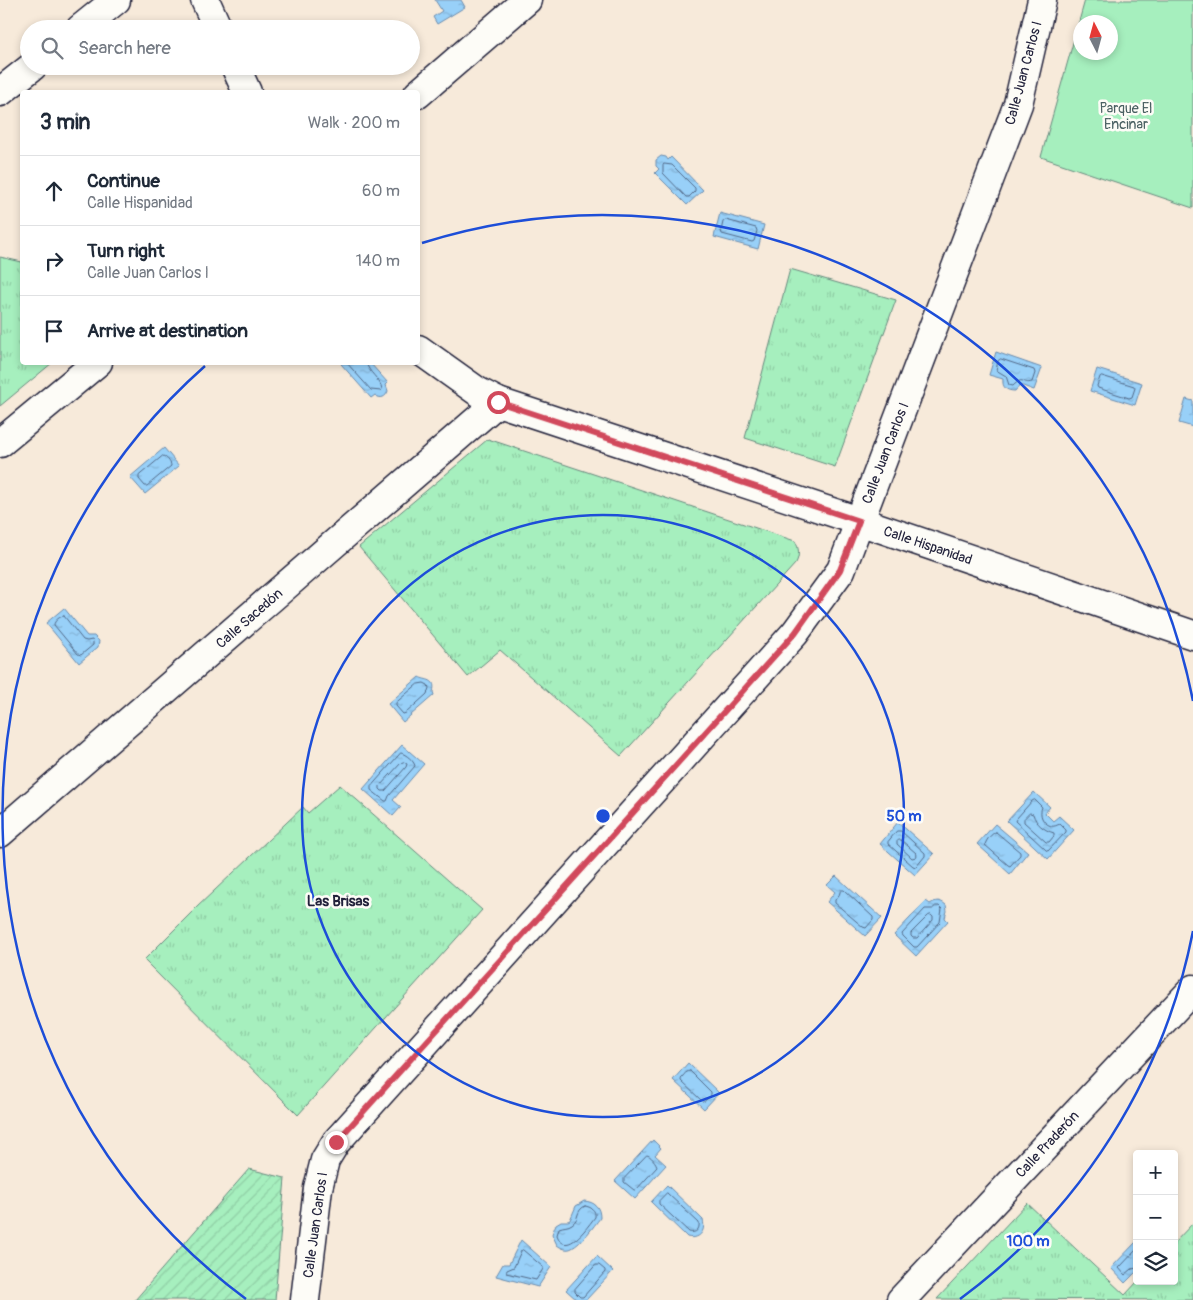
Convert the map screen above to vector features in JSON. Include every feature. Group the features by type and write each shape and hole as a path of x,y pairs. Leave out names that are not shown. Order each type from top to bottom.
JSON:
{"street":[{"path":"91,20 116,0"},
{"path":"204,0 214,20"},
{"path":"420,92 527,0"},
{"name":"Calle Juan Carlos I","path":"305,1300 318,1188 325,1160 336,1142 795,633 840,570 1018,104 1042,0"},
{"path":"0,92 22,75"},
{"path":"239,75 246,90"},
{"name":"Calle Hispanidad","path":"420,351 477,391 498,402 859,521 1193,635"},
{"path":"0,443 94,365"},
{"name":"Calle Sacedón","path":"0,833 498,402"},
{"name":"Calle Praderón","path":"901,1300 1193,989"}],"green space":[{"name":"Parque El Encinar","path":"1085,0 1193,0 1193,208 1041,157 1073,43 1073,60 1118,60 1118,15 1081,15"},
{"path":"0,257 20,262 20,365 50,365 0,406"},
{"path":"790,269 896,300 835,467 745,438"},
{"path":"488,439 795,541 798,549 796,563 621,756 500,650 468,677 359,547"},
{"path":"340,785 482,910 298,1115 144,960 303,807 308,813"},
{"path":"249,1169 285,1178 275,1300 135,1300"},
{"path":"1027,1203 1125,1295 1134,1285 1178,1285 1178,1239 1193,1223 1193,1300 937,1299"}],"water":[{"path":"435,0 461,0 465,7 437,24 433,17 442,11"},
{"path":"661,156 666,157 668,160 671,157 703,190 687,205 655,173 659,169 656,166 656,160"},
{"path":"720,213 764,225 758,249 714,237"},
{"path":"996,352 1042,368 1034,390 1020,385 1015,391 1009,390 1005,388 1003,379 989,375"},
{"path":"342,365 372,365 388,383 386,385 388,391 386,395 381,398 375,395 371,398"},
{"path":"1097,369 1142,383 1135,405 1090,391"},
{"path":"1186,399 1193,401 1193,427 1179,423"},
{"path":"164,448 179,466 145,494 130,477"},
{"path":"64,608 87,636 94,636 99,641 98,647 79,663 46,623"},
{"path":"419,677 432,682 434,695 403,722 388,704"},
{"path":"402,745 424,764 393,800 401,807 393,816 363,789"},
{"path":"1034,792 1050,807 1045,813 1053,821 1059,816 1074,830 1048,859 1007,821"},
{"path":"898,822 934,854 915,875 880,844"},
{"path":"995,824 1028,852 1010,874 977,844"},
{"path":"836,876 882,918 865,936 827,902 835,892 827,885"},
{"path":"926,901 930,904 940,901 946,905 945,918 948,921 916,956 894,935"},
{"path":"688,1063 719,1093 704,1109 673,1080"},
{"path":"653,1140 661,1148 655,1155 666,1165 635,1199 615,1181"},
{"path":"667,1185 703,1220 703,1228 698,1236 687,1237 651,1202"},
{"path":"584,1201 596,1206 600,1218 576,1246 564,1249 557,1245 552,1234 556,1224 561,1221 570,1220 576,1206"},
{"path":"521,1240 551,1267 538,1287 496,1276 503,1264 509,1264"},
{"path":"1133,1245 1133,1275 1125,1283 1111,1268"},
{"path":"597,1256 613,1271 586,1300 577,1300 566,1290"}],"district":[{"name":"Las Brisas","path":"338,901"}],"route":[{"path":"336,1142 795,633 840,570 859,521 498,402"}]}
